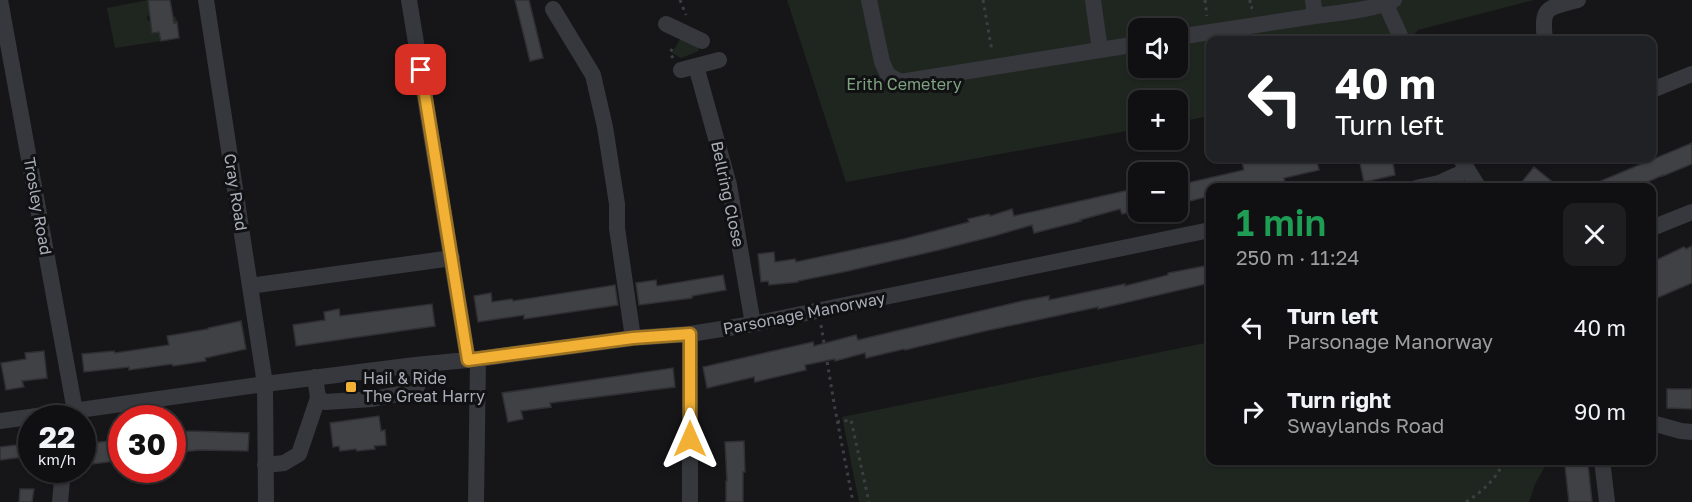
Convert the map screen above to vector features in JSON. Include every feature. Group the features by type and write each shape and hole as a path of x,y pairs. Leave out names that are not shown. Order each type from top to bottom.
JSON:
{"street":[{"name":"Trosley Road","path":"0,0 68,405"},
{"name":"Cray Road","path":"206,0 265,384 266,502"},
{"path":"409,0 452,258 473,360 476,502"},
{"path":"869,0 882,62 888,75 900,82 1128,46"},
{"path":"1093,0 1100,50"},
{"path":"1545,36 1543,23 1548,10 1554,6 1578,0"},
{"path":"1188,35 1314,8 1347,12 1388,1 1401,36"},
{"path":"553,9 593,75 609,149 617,204 617,228 633,338"},
{"name":"Bellring Close","path":"666,24 701,36 700,65 729,185 753,324"},
{"path":"1656,88 1692,74"},
{"path":"1439,183 1464,164 1476,183"},
{"path":"1656,226 1692,212"},
{"name":"Parsonage Manorway","path":"96,410 265,384 473,360 633,338 690,334 753,324 1206,231"},
{"path":"250,286 452,258"},
{"path":"690,334 690,502"},
{"path":"318,398 325,402 407,394 415,391 418,384 415,365"},
{"path":"265,465 284,463 299,454 318,398 315,378"},
{"name":"Parsonage Manorway","path":"0,421 18,419"},
{"path":"1656,424 1692,432"},
{"path":"1603,465 1607,502"},
{"path":"60,502 62,483"}],"path":[{"path":"983,0 995,67"},
{"path":"818,311 837,422 854,502"},
{"path":"837,422 850,420 869,502"},
{"path":"1466,502 1484,490 1502,465"}],"green space":[{"path":"148,0 151,15 147,16 148,21 173,16 176,17 177,22 151,27 152,33 159,32 161,41 115,48 107,8"},
{"name":"Erith Cemetery","path":"787,0 1534,0 1418,30 1412,36 1206,36 1206,117 1188,120 1188,90 1128,90 1128,131 846,182"},
{"path":"682,36 698,45 699,51 681,58 672,53"},
{"path":"1206,343 1206,465 1546,465 1535,484 1529,502 859,502 842,417"}],"building":[{"path":"148,0 170,0 179,38 161,41 159,32 152,33"},
{"path":"515,0 529,0 543,58 530,61"},
{"path":"1692,143 1692,164 1645,183 1596,183 1646,162 1656,162 1656,158"},
{"path":"1242,162 1317,162 1319,170 1284,178 1285,183 1206,183 1206,197 1188,202 1188,183 1244,170"},
{"path":"1393,162 1395,175 1364,182 1360,163"},
{"path":"1534,167 1554,183 1521,183"},
{"path":"1128,190 1128,212 1122,214 1120,209 1034,233 1032,225 939,250 798,282 769,285 768,281 761,282 758,254 774,252 775,262 795,259 796,262 904,239 969,222 968,219 989,214 990,216 1012,209 1014,216"},
{"path":"1692,246 1692,283 1656,298 1656,260 1684,247 1686,249"},
{"path":"1206,266 1206,284 866,358 865,353 835,361 835,359 805,365 806,370 755,382 754,377 707,388 703,367 813,342 814,346 856,335 858,340 1022,301 1049,296 1049,300 1125,284 1125,286 1168,275 1168,273"},
{"path":"723,275 726,290 692,296 692,298 639,305 636,283 656,280 657,286"},
{"path":"615,285 618,305 524,319 524,315 478,322 474,296 491,293 492,302 512,299 513,301"},
{"path":"432,304 435,326 296,346 293,325 325,320 324,312 339,309 340,316"},
{"path":"241,321 246,349 205,358 206,361 173,366 172,364 129,370 129,367 84,372 82,354 114,351 115,353 169,345 167,336"},
{"path":"44,351 47,378 22,381 24,387 6,390 1,363 26,359 25,353"},
{"path":"673,368 675,387 550,403 551,407 521,411 523,419 508,422 502,393"},
{"path":"1667,389 1692,389 1692,409 1667,408"},
{"path":"379,416 381,431 385,430 386,445 357,451 356,449 340,451 339,446 333,447 330,423"},
{"path":"186,432 249,433 248,451 186,451"},
{"path":"108,441 108,462 96,464 96,442"},
{"path":"744,441 743,502 726,502 725,442"},
{"path":"18,445 18,458 0,460 0,447"},
{"path":"1588,465 1592,502 1569,502 1565,466"},
{"path":"20,489 34,489 32,502 19,502"}],"place":[{"name":"Hail & Ride The Great Harry","path":"351,387"}],"route":[{"path":"421,70 468,360 633,338 690,334 690,439"}]}
